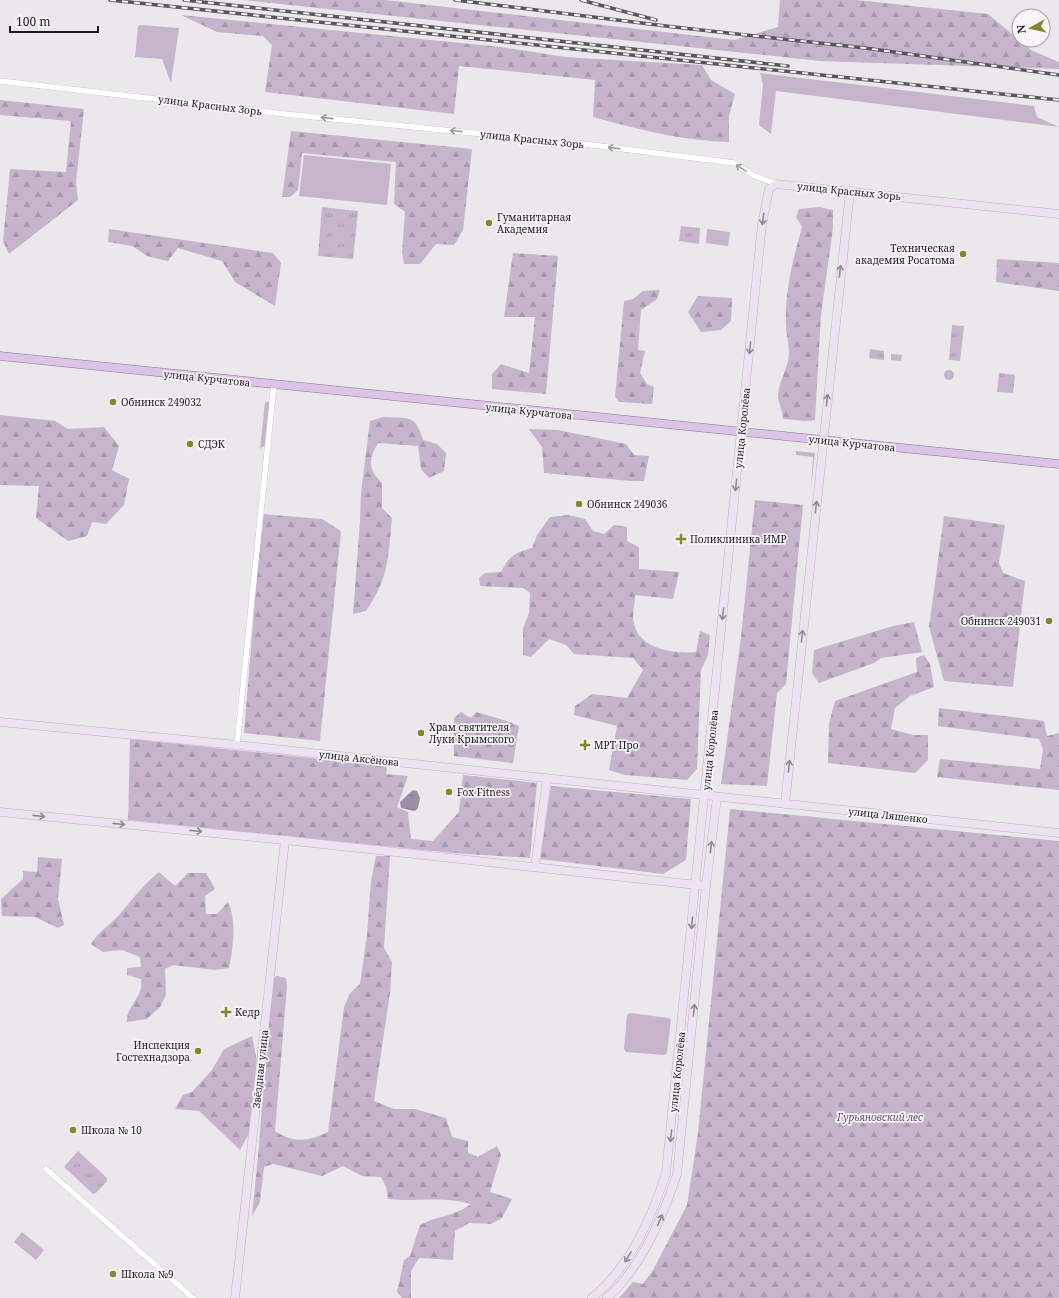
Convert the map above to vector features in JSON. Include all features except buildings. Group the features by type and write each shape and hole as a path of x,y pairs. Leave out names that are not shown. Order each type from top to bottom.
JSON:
{"main road":[{"name":"улица Красных Зорь","path":"776,184 1059,214"},
{"name":"улица Королёва","path":"592,1298 605,1287 624,1264 645,1230 666,1173 765,206 769,189 776,184"},
{"path":"784,804 822,439 850,191"},
{"name":"улица Курчатова","path":"0,356 1059,464"},
{"name":"улица Аксёнова","path":"0,722 237,744 717,797"},
{"path":"535,867 547,778"},
{"name":"улица Королёва","path":"607,1298 631,1269 654,1234 668,1204 677,1174 706,886 717,797"},
{"name":"улица Ляшенко","path":"717,797 1059,833"},
{"path":"0,812 285,840 706,886"},
{"name":"Звёздная улица","path":"235,1298 285,840"}],"street":[{"name":"улица Красных Зорь","path":"0,81 592,145 734,163 755,176 776,184"},
{"path":"237,744 274,384"},
{"path":"46,1169 193,1298"}],"green space":[{"path":"243,0 385,0 734,40 778,27 780,0 856,0 988,14 1011,33 1011,48 1029,48 1059,62 1059,69 820,61"},
{"path":"181,15 501,47 565,57 702,65 711,80 735,94 729,116 729,142 660,134 593,117 595,80 459,66 454,114 265,92 272,45 263,36 217,32"},
{"path":"138,26 179,28 171,83 162,59 135,57"},
{"path":"760,73 1034,106 1037,117 1059,127 776,91 771,134 759,125 763,84"},
{"path":"0,100 84,109 76,182 78,200 9,254 3,241 10,169 66,172 71,121 0,115"},
{"path":"291,131 472,149 463,230 454,245 436,244 420,264 404,264 402,252 405,212 394,204 396,162 302,153 298,190 290,197 282,197"},
{"path":"304,155 391,164 387,205 299,196"},
{"path":"322,207 358,211 353,259 318,256"},
{"path":"819,207 833,210 833,228 821,315 815,420 807,421 783,419 778,395 789,354 786,327 788,287 802,227 796,217 799,209"},
{"path":"681,226 700,228 699,244 679,241"},
{"path":"109,229 273,253 281,263 275,306 235,282 222,261 178,248 168,261 147,256 132,246 108,242"},
{"path":"707,229 730,232 728,246 706,243"},
{"path":"513,253 558,256 546,394 492,389 492,374 501,364 529,373 535,317 504,317"},
{"path":"997,259 1059,263 1059,291 996,282"},
{"path":"660,290 657,299 641,310 638,350 645,351 640,373 647,384 654,387 652,404 619,402 615,397 624,301 633,299 643,291"},
{"path":"698,296 732,298 731,321 721,330 701,332 688,312"},
{"path":"952,325 964,326 960,361 949,360"},
{"path":"870,349 884,351 884,360 869,358"},
{"path":"891,354 902,355 901,361 891,360"},
{"path":"949,370 954,375 949,380 944,375"},
{"path":"999,373 1015,375 1013,393 997,392"},
{"path":"265,402 270,402 265,445 260,449"},
{"path":"0,415 55,421 68,429 104,427 119,446 112,470 129,479 124,505 106,524 92,522 87,536 68,541 36,518 39,486 0,485"},
{"path":"383,417 405,418 414,421 423,440 437,444 446,453 444,471 429,478 421,469 418,446 378,443 372,454 371,464 374,473 382,483 382,508 392,518 388,556 383,577 374,599 366,611 353,614 361,493 370,421"},
{"path":"529,429 558,430 626,444 634,455 649,456 644,481 544,473 542,447"},
{"path":"796,451 815,453 811,489 813,457 796,455"},
{"path":"755,500 803,505 786,684 777,693 767,786 721,784 741,637"},
{"path":"262,514 322,519 341,531 320,741 244,733"},
{"path":"568,515 585,519 593,531 604,534 614,525 627,527 627,541 639,547 639,569 679,572 673,599 635,595 633,617 635,628 647,643 676,652 696,652 700,631 710,635 708,655 701,670 697,769 687,780 625,775 609,770 617,726 574,715 575,706 592,694 627,698 643,670 633,658 574,654 566,645 549,639 531,657 523,655 523,628 529,613 530,593 523,588 480,586 479,578 485,573 501,572 510,558 521,551 532,548 537,535 550,517"},
{"path":"944,516 1005,525 999,563 1003,573 1025,581 1013,687 944,681 929,627"},
{"path":"914,622 922,652 881,658 874,663 819,683 812,673 814,650 893,626"},
{"path":"924,655 930,664 934,687 910,696 895,708 891,729 913,735 928,735 928,760 915,773 828,763 829,723 835,701 917,672 916,658"},
{"path":"939,708 1044,721 1047,736 1059,733 1059,790 937,777 940,759 1040,769 1043,749 1039,739 938,726"},
{"path":"461,712 471,718 476,712 519,726 513,763 454,756 454,718"},
{"path":"130,739 387,766 386,774 408,776 397,807 408,812 411,839 433,841 459,812 463,775 537,783 530,858 453,853 128,820"},
{"path":"551,786 691,799 686,860 663,874 540,859"},
{"name":"Гурьяновский лес","path":"730,809 1059,841 1059,1298 619,1298 633,1282 643,1284 653,1270 687,1205 698,1133"},
{"path":"376,856 390,856 384,948 392,962 390,993 374,1101 394,1109 415,1109 446,1118 452,1137 468,1141 468,1153 478,1157 497,1146 501,1155 490,1192 512,1199 502,1218 491,1224 469,1223 455,1231 453,1260 419,1258 411,1271 411,1298 402,1298 397,1292 404,1260 410,1256 420,1225 453,1214 471,1204 450,1200 388,1199 386,1187 381,1177 362,1176 343,1166 322,1176 273,1164 264,1167 260,1202 252,1216 259,1146 271,982 276,976 286,978 287,987 275,1131 289,1138 302,1140 308,1139 328,1132 344,1007 350,993 360,984 367,935 371,881"},
{"path":"38,857 62,859 58,899 64,925 58,928 35,917 2,916 1,899 23,879 23,871 37,872"},
{"path":"159,872 175,886 188,873 206,873 215,889 205,896 206,914 217,914 228,902 233,918 233,943 229,968 214,970 173,965 165,969 166,995 160,1007 147,1019 127,1022 129,1011 140,991 141,979 127,975 127,968 141,967 140,957 122,950 103,952 91,944 143,887"},
{"path":"630,1013 668,1018 671,1020 667,1053 665,1055 626,1052 624,1049 627,1015"},
{"path":"252,1036 257,1061 251,1130 240,1150 199,1111 175,1109 183,1095 192,1092 212,1070 224,1049"},
{"path":"78,1151 107,1178 107,1181 96,1193 93,1194 64,1167"},
{"path":"22,1232 44,1250 36,1260 14,1242"}],"water":[{"path":"413,790 417,791 420,798 418,808 415,811 401,808 400,802"}],"railway":[{"path":"110,0 1059,100"},
{"path":"184,0 788,66"},
{"path":"455,0 674,27 865,48 1059,75"},
{"path":"581,0 656,20"}],"place":[{"name":"Гуманитарная Академия","path":"489,223"},
{"name":"Техническая академия Росатома","path":"963,254"},
{"name":"Обнинск 249032","path":"113,402"},
{"name":"СДЭК","path":"190,444"},
{"name":"Обнинск 249036","path":"579,504"},
{"name":"Поликлиника ИМР","path":"681,539"},
{"name":"Обнинск 249031","path":"1049,621"},
{"name":"Храм святителя Луки Крымского","path":"421,733"},
{"name":"МРТ Про","path":"585,745"},
{"name":"Fox Fitness","path":"449,792"},
{"name":"Кедр","path":"226,1012"},
{"name":"Инспекция Гостехнадзора","path":"198,1051"},
{"name":"Школа № 10","path":"73,1130"},
{"name":"Школа №9","path":"113,1274"}]}
